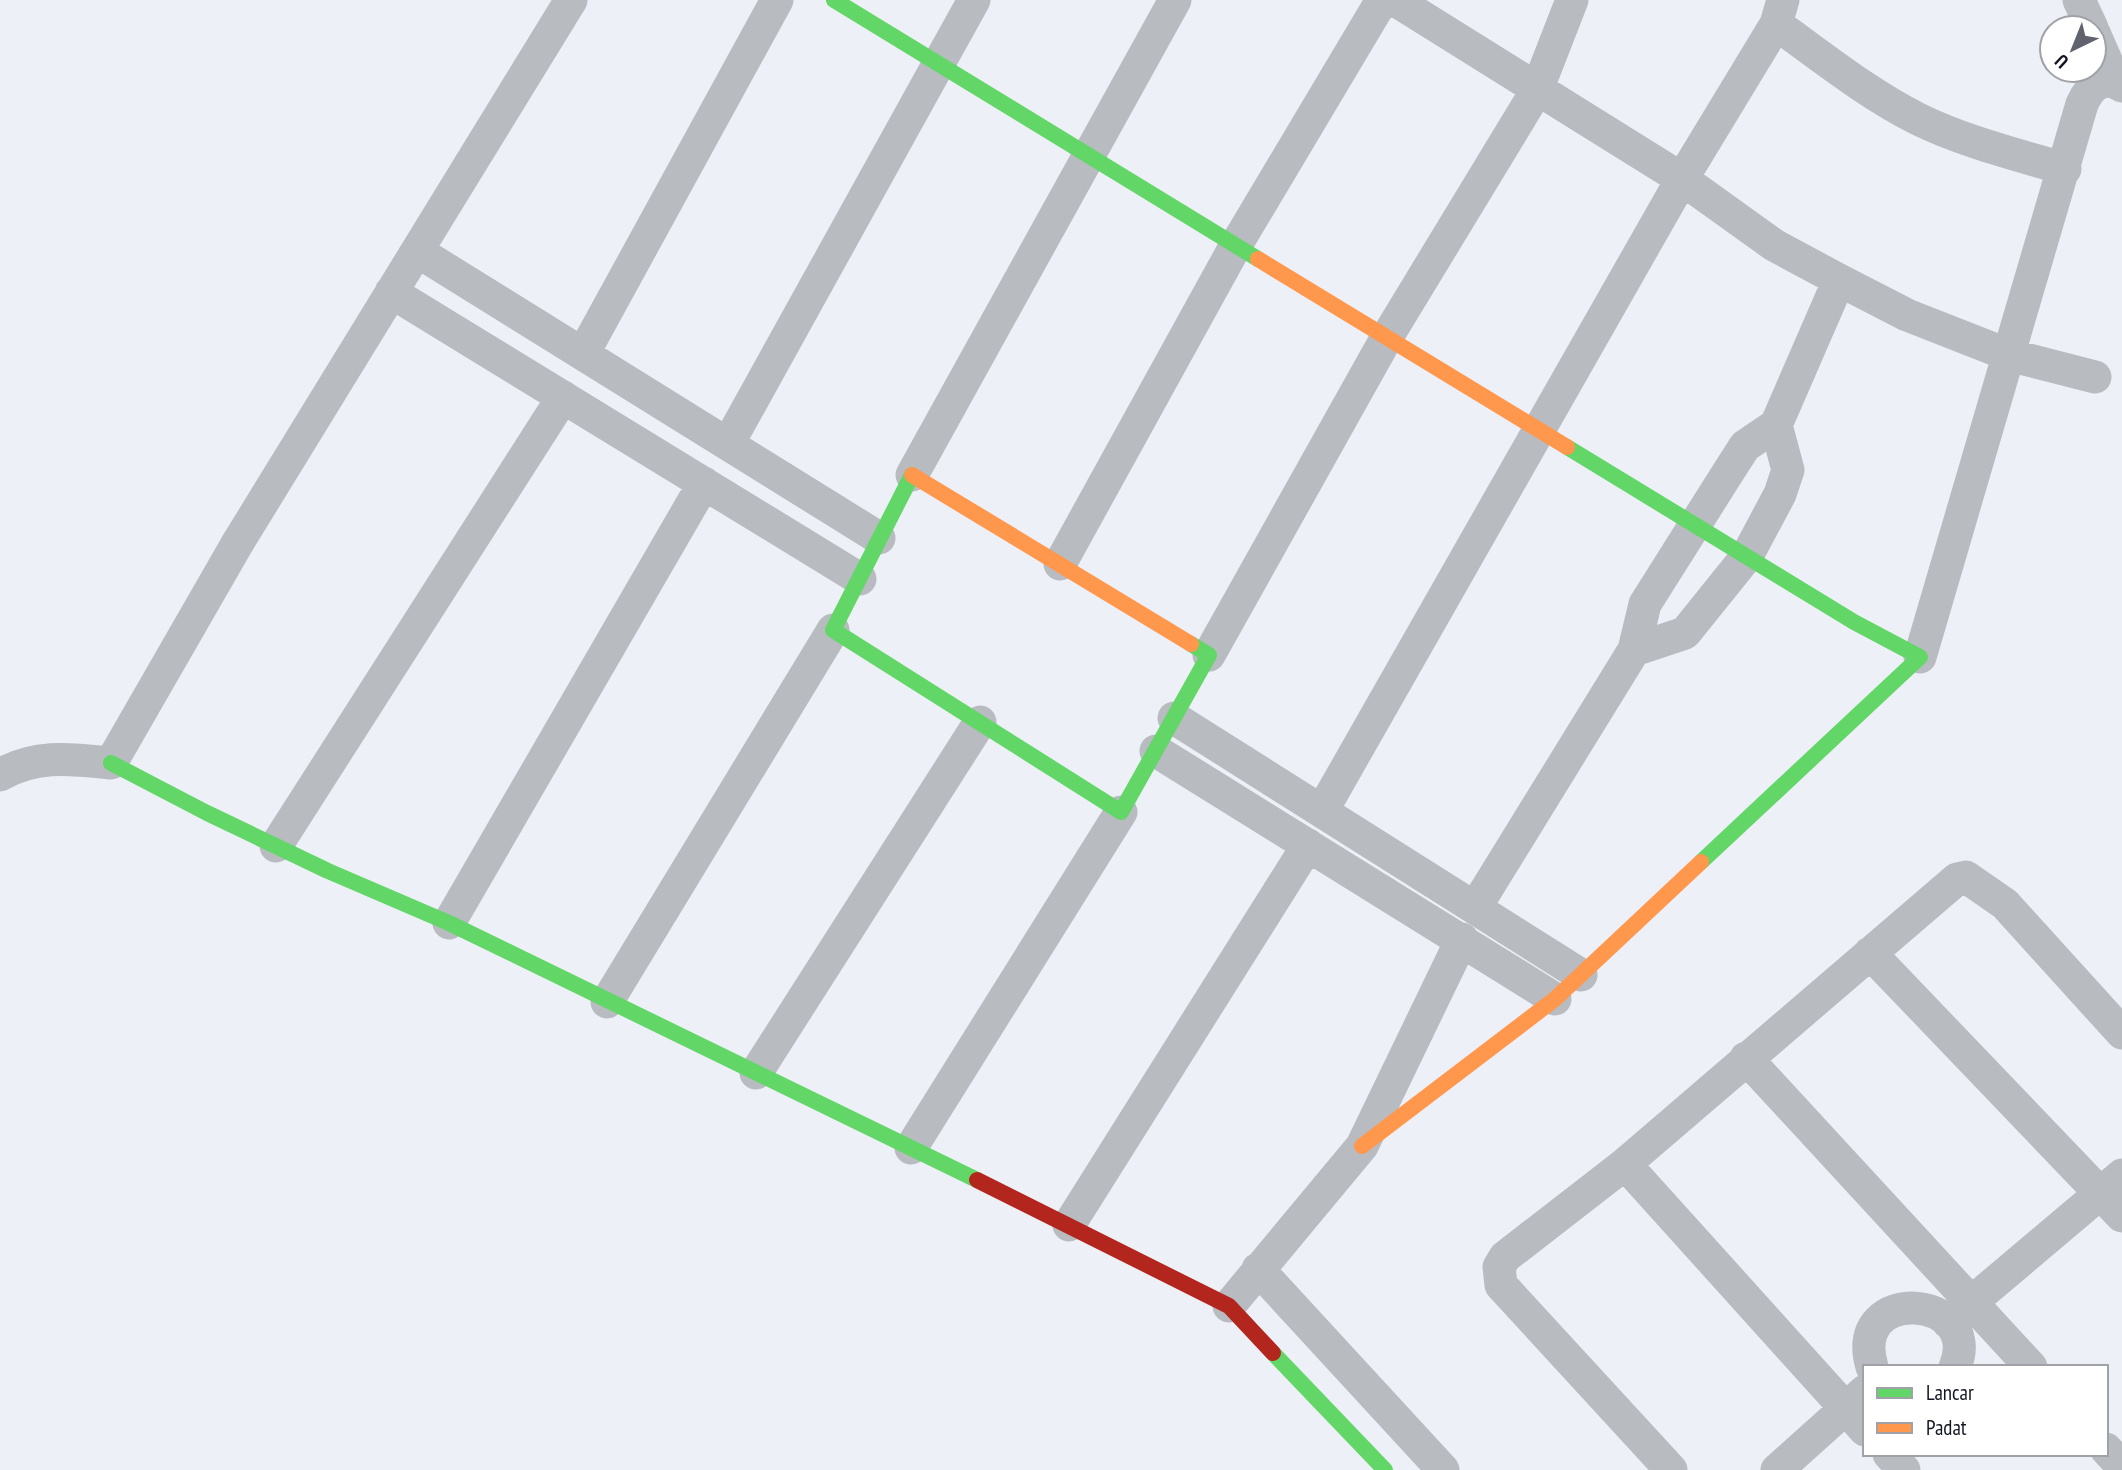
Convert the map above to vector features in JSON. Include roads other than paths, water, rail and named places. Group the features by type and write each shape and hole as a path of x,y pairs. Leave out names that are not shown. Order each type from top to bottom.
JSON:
{"street":[{"path":"111,763 237,544 571,0"},
{"path":"583,354 777,0"},
{"path":"834,0 1854,622 1920,657"},
{"path":"728,444 974,0"},
{"path":"607,1002 833,630 912,475 1175,0"},
{"path":"1059,564 1236,245 1382,0"},
{"path":"1395,0 1682,179 1774,245 1907,316 2009,355 2095,377"},
{"path":"911,1148 1121,812 1387,337 1537,90 1572,0"},
{"path":"1322,811 1780,12 1869,90 1917,119 1965,140 2065,169"},
{"path":"2108,62 2119,85"},
{"path":"1229,1306 1362,1146 1555,999 1920,657 2087,94 2102,82 2119,85"},
{"path":"417,251 879,538"},
{"path":"1475,908 1634,650 1646,604 1745,446 1776,425 1839,280"},
{"path":"391,292 860,579"},
{"path":"276,846 563,397"},
{"path":"1634,650 1685,634 1747,556 1780,494 1788,470 1776,425"},
{"path":"912,475 1209,655"},
{"path":"449,923 704,483"},
{"path":"833,630 1121,812"},
{"path":"1174,718 1581,975"},
{"path":"756,1073 980,722"},
{"path":"1156,751 1555,999"},
{"path":"0,775 15,766 50,757 111,763 276,846 449,923 1069,1225 1229,1306 1385,1470"},
{"path":"1069,1225 1308,845"},
{"path":"1671,1470 1501,1285 1499,1267 1505,1257 1625,1164 1957,879 1966,877 2005,904 2122,1033"},
{"path":"1362,1146 1462,939"},
{"path":"1870,953 2115,1194 1959,1312 1906,1306 1891,1311 1871,1335 1868,1350 1872,1365"},
{"path":"1746,1058 1959,1312 2028,1365"},
{"path":"1625,1164 1858,1410 1777,1470"},
{"path":"1258,1269 1443,1470"},
{"path":"1955,1365 1959,1312"},
{"path":"2108,1451 2122,1466"},
{"path":"1891,1456 1904,1470"}]}
